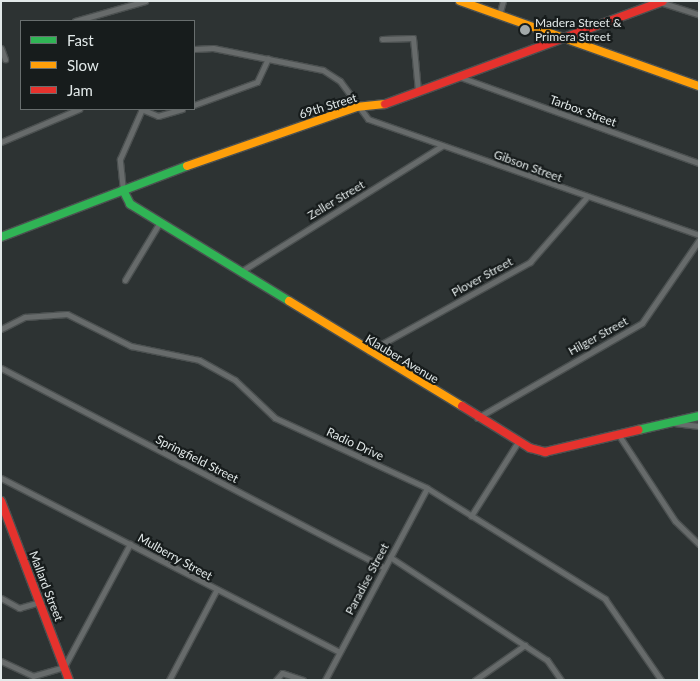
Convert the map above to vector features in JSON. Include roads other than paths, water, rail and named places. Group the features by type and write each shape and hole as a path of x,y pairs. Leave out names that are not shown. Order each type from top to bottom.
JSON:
{"street":[{"path":"78,20 145,1"},
{"path":"460,1 699,86"},
{"path":"499,15 504,1"},
{"path":"663,2 699,15"},
{"name":"69th Street","path":"1,238 97,204 123,190 356,106 379,106 460,78 561,38 663,2"},
{"path":"382,38 413,38 418,91"},
{"path":"1,48 5,59"},
{"name":"Gibson Street","path":"195,49 268,58 328,72 368,119 586,198 699,235"},
{"path":"195,105 257,82 268,58"},
{"name":"Tarbox Street","path":"460,78 699,162"},
{"path":"1,142 77,110"},
{"path":"123,190 120,159 142,110"},
{"path":"144,110 158,116 179,110"},
{"name":"Zeller Street","path":"240,272 442,146"},
{"name":"Klauber Avenue","path":"123,190 130,204 368,352 518,442 545,452 699,416"},
{"name":"Plover Street","path":"368,352 530,262 586,198"},
{"path":"126,280 160,222"},
{"name":"Hilger Street","path":"476,418 642,323 699,240"},
{"name":"Radio Drive","path":"1,329 25,317 67,314 130,346 199,360 235,380 275,418 427,488 605,600 660,680"},
{"name":"Springfield Street","path":"1,368 384,567"},
{"path":"665,425 699,426"},
{"path":"620,436 675,521 699,544"},
{"path":"471,516 518,442"},
{"name":"Mulberry Street","path":"1,478 130,544 216,591 339,652"},
{"name":"Paradise Street","path":"325,680 427,488"},
{"name":"Mallard Street","path":"1,501 5,521 40,602 69,680"},
{"path":"1,661 33,676 64,667 130,544"},
{"path":"390,557 547,660 561,680"},
{"path":"168,680 216,591"},
{"path":"1,598 19,608 40,602"},
{"path":"475,680 525,645"},
{"path":"276,680 282,673 303,680"}],"place":[{"name":"Madera Street & Primera Street","path":"525,30"}]}
